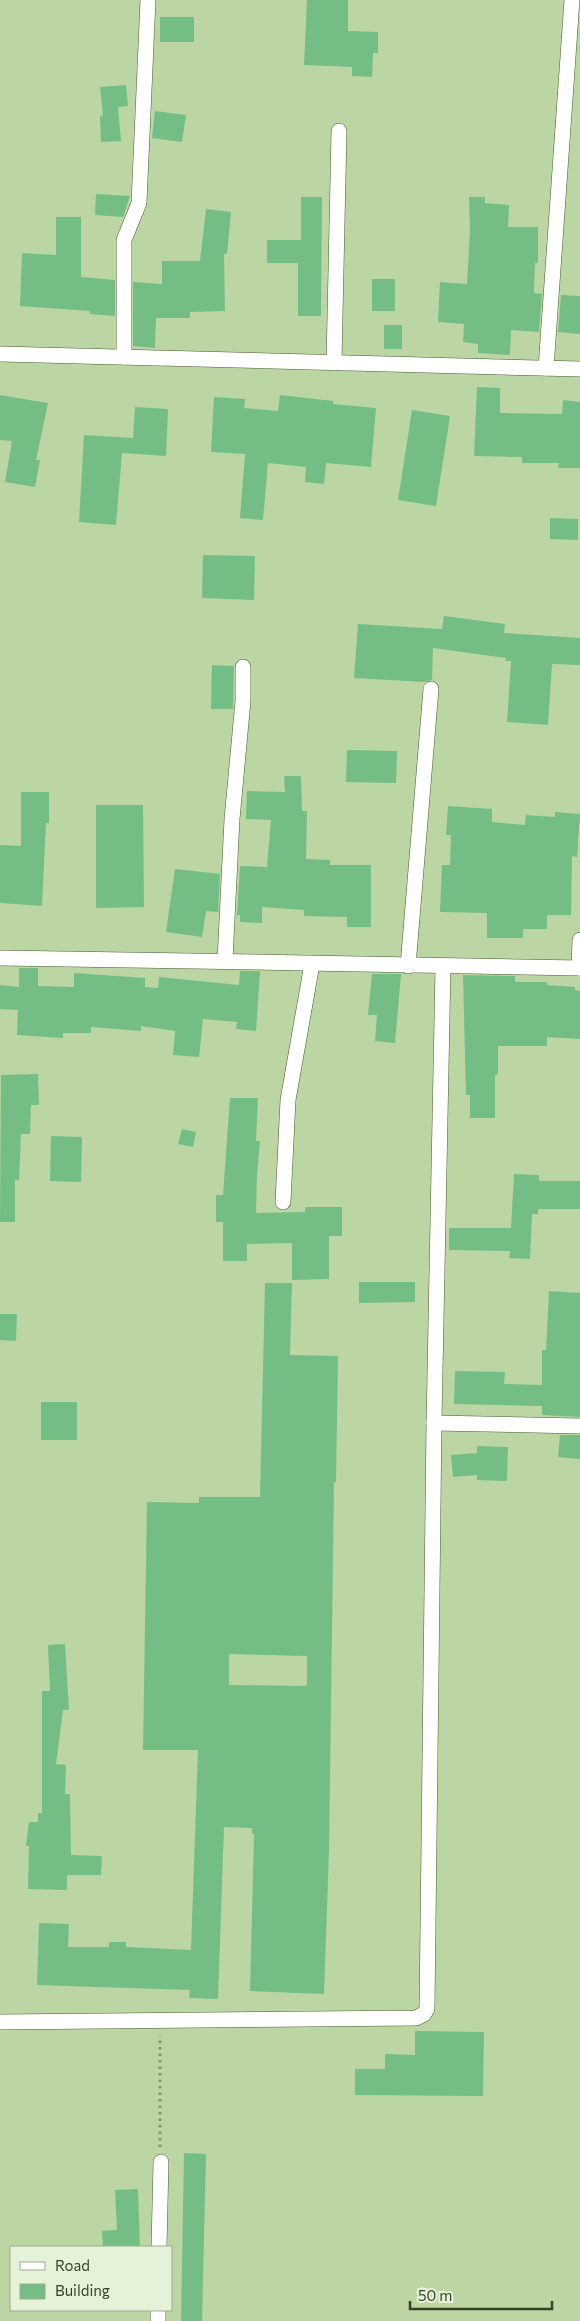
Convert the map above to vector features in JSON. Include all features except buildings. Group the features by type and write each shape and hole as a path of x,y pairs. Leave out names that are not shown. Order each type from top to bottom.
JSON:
{"street":[{"path":"124,357 124,240 139,203 148,0"},
{"path":"546,368 572,0"},
{"path":"334,362 339,131"},
{"path":"0,354 580,369"},
{"path":"225,960 232,819 243,701 243,667"},
{"path":"408,966 430,689"},
{"path":"0,958 225,960 443,967 579,968 580,940"},
{"path":"283,1202 288,1100 312,964"},
{"path":"0,2022 416,2018 424,2014 427,2009 434,1423 443,967"},
{"path":"434,1423 580,1426"},
{"path":"159,2246 160,2162"}],"path":[{"path":"160,2021 160,2162"}]}
